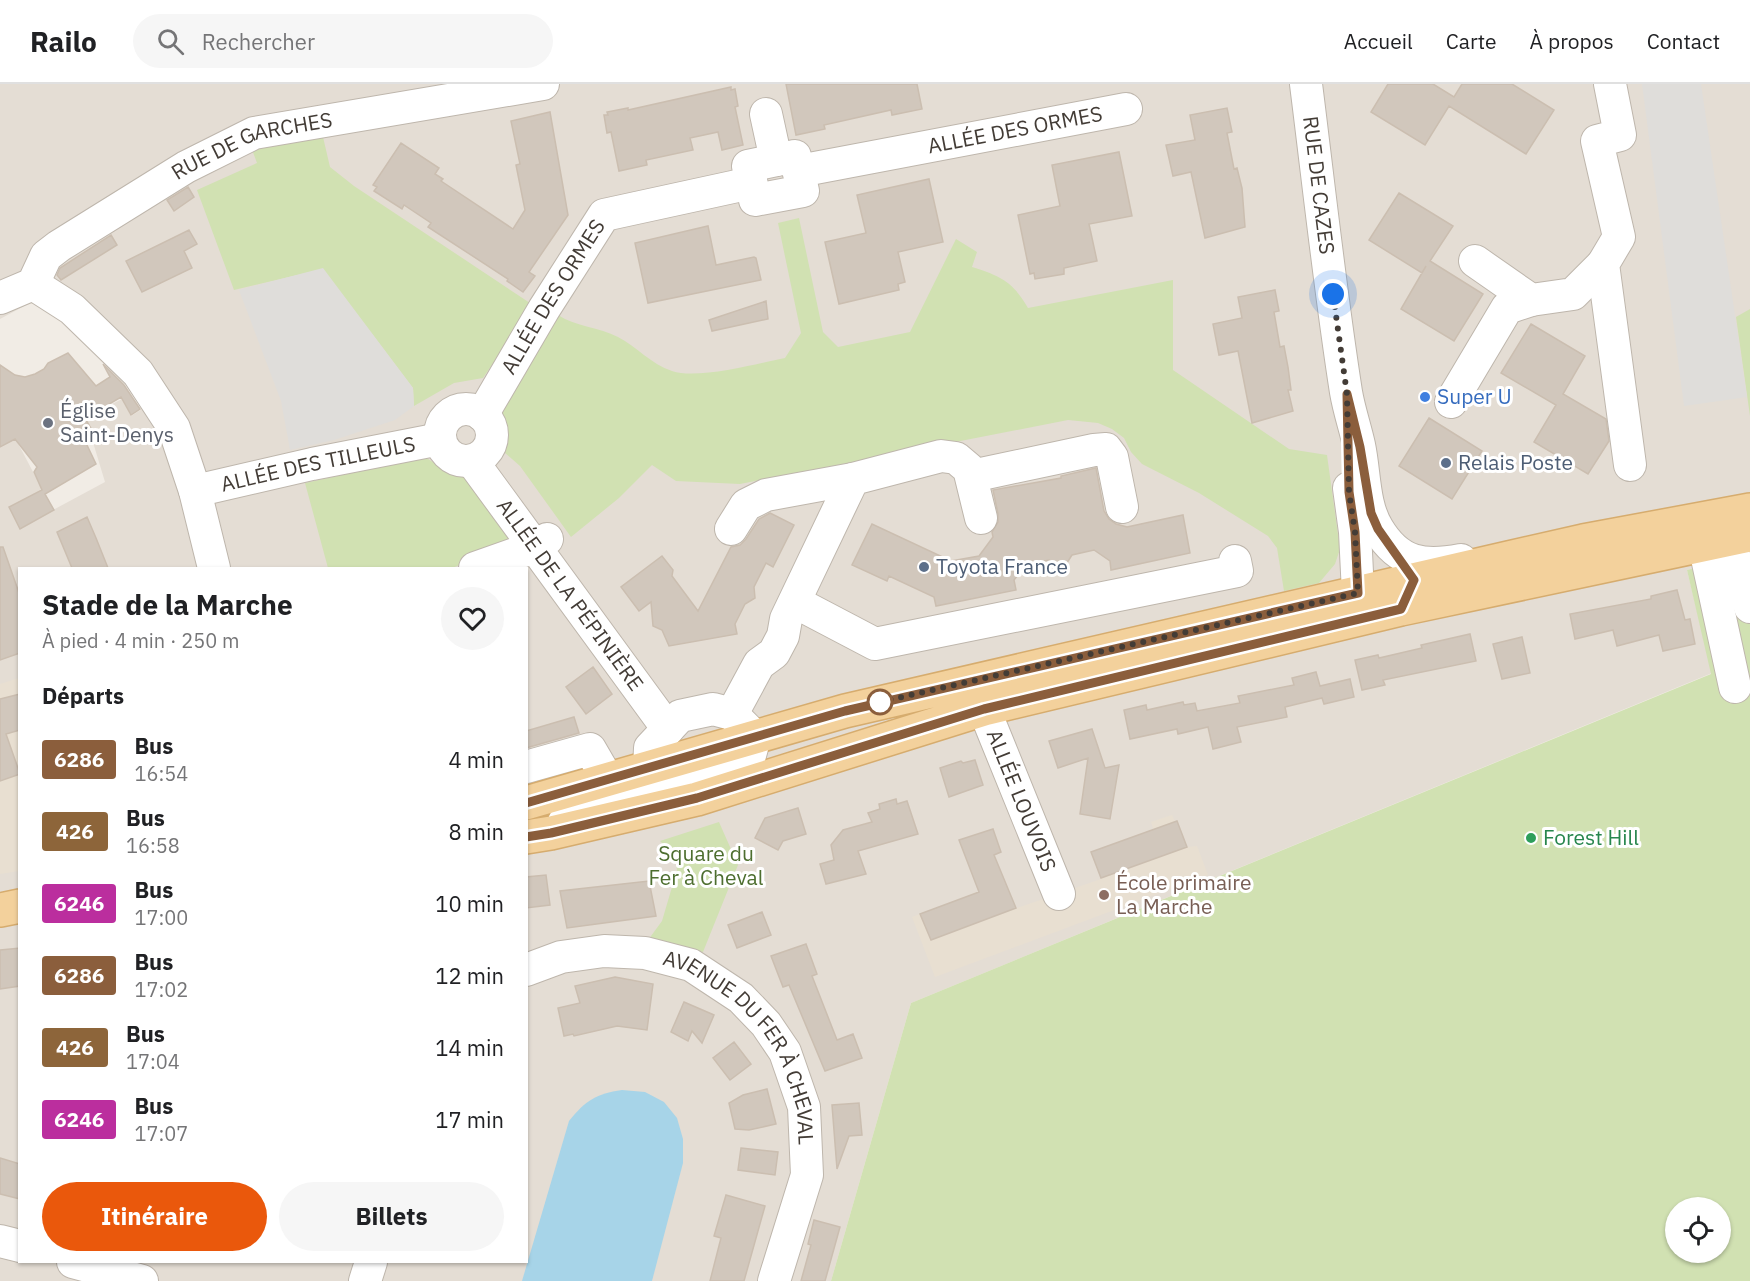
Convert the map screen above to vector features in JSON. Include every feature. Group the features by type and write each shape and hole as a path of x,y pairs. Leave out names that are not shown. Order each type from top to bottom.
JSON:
{"main road":[{"path":"528,802 608,780 697,798 984,709 1361,606 1414,580 1583,541 1750,510"},
{"path":"539,835 653,788 755,737 845,711 1361,606 1401,609 1728,539"},
{"path":"0,910 18,906"}],"street":[{"name":"RUE DE GARCHES","path":"33,284 46,256 59,246 186,167 254,133 399,96 543,84"},
{"name":"RUE DE CAZES","path":"1306,84 1347,394 1360,447 1371,513 1378,529 1393,548 1411,560 1424,564 1508,558"},
{"path":"1450,402 1508,308 1531,300 1573,294 1603,264 1619,237 1598,141 1620,135 1610,84"},
{"name":"ALLÉE DES ORMES","path":"482,414 544,309 604,215 751,183 748,166 787,166 1126,109"},
{"path":"751,183 755,200 803,190 787,166 766,114"},
{"path":"1475,261 1531,300"},
{"path":"1603,264 1630,465"},
{"path":"2,297 33,284 72,309 138,373 174,428 195,491 214,567"},
{"name":"RUE DE CAZES","path":"1347,394 1349,492 1361,606"},
{"path":"456,411 474,411 482,414 488,421 492,438 490,446 478,457 465,461 451,457 440,439 443,422 456,411"},
{"name":"ALLÉE DES TILLEULS","path":"195,491 312,464 440,439"},
{"path":"972,476 1106,449 1112,457 1122,507"},
{"path":"731,529 746,506 765,495 853,479 941,456 956,458 969,469 981,518"},
{"name":"ALLÉE DE LA PÉPINIÈRE","path":"478,457 674,723"},
{"path":"732,714 759,664 774,653 783,636 791,610 853,479"},
{"path":"1728,539 1750,607"},
{"path":"1728,539 1735,687"},
{"path":"478,567 541,543"},
{"path":"1393,548 1414,580 1401,609"},
{"path":"791,610 875,644 1238,571 1235,561"},
{"path":"653,788 650,748 674,723 713,709 732,714 755,737"},
{"name":"ALLÉE LOUVOIS","path":"984,709 1059,894"},
{"path":"528,766 590,749 608,780"},
{"name":"AVENUE DU FER À CHEVAL","path":"528,969 561,957 604,951 645,953 691,965 741,998 766,1024 785,1052 804,1107 807,1175 774,1281"},
{"path":"0,1241 18,1246"},
{"path":"77,1263 142,1281"},
{"path":"365,1281 371,1263"}],"shaded area":[{"path":"0,84 1750,84 1750,553 1687,570 1712,673 911,1003 831,1281 0,1281 0,409 53,510 105,482 92,439 96,436 86,420 94,413 122,399 131,416 147,406 121,368 42,305 30,303 0,319"},
{"path":"1642,84 1701,84 1747,397 1684,406"},
{"path":"323,268 413,388 414,406 395,420 334,440 290,450 281,401 239,290"},
{"path":"18,678 18,871 0,874 0,684"},
{"name":"École primaire La Marche","path":"1172,815 1187,847 1197,846 1208,875 935,977 912,917 1005,881 1017,908 1101,879 1091,852 1153,829 1151,822"}],"green space":[{"path":"323,137 330,167 354,186 533,305 483,378 454,383 414,406 413,388 323,269 234,290 197,190 257,163 251,147"},
{"path":"799,218 823,332 838,347 910,332 956,239 977,252 972,267 1005,281 1017,292 1028,308 1173,280 1173,370 1289,449 1327,455 1340,549 1335,564 1319,583 1284,591 1277,548 1268,536 1199,493 1142,464 1131,452 1124,438 1112,429 1098,423 1068,420 740,484 676,481 652,465 619,498 571,537 520,466 505,453 508,440 500,401 558,315 618,337 657,364 672,371 712,372 785,358 801,333 778,223"},
{"path":"1750,309 1750,416 1736,317"},
{"path":"425,457 445,470 476,480 519,542 455,567 328,567 305,483"},
{"name":"Forest Hill","path":"1750,553 1750,1281 831,1281 911,1003 1711,674 1687,570"},
{"name":"Square du Fer à Cheval","path":"719,822 738,865 703,952 648,946 651,936 662,921 677,870 674,855 660,841"}],"water":[{"path":"622,1090 645,1092 664,1102 677,1118 683,1139 683,1163 652,1281 522,1281 569,1121 592,1099"}],"building":[{"path":"786,84 917,84 922,109 892,115 891,110 824,125 825,129 796,135"},
{"path":"1388,84 1433,84 1454,97 1462,84 1512,84 1554,110 1526,154 1449,106 1425,145 1371,112"},
{"path":"731,87 731,90 735,89 738,106 735,107 743,145 722,150 718,132 690,138 693,150 646,160 647,165 619,171 611,132 607,133 604,115 608,115 607,112 628,108 628,110"},
{"path":"1227,108 1232,132 1227,133 1234,169 1237,168 1242,188 1245,227 1205,238 1191,172 1173,176 1166,145 1195,140 1190,115"},
{"path":"550,112 568,215 529,272 535,276 523,292 507,281 508,279 428,227 431,223 404,205 402,209 374,191 377,187 373,185 401,143 439,168 435,174 443,179 441,181 513,229 525,210 516,165 520,164 511,121"},
{"path":"1119,152 1132,216 1089,224 1097,261 1064,268 1064,274 1035,279 1034,273 1030,274 1018,215 1060,206 1052,165"},
{"path":"929,179 943,242 898,252 905,282 898,284 899,290 839,304 825,242 866,233 857,195"},
{"path":"188,187 194,197 174,211 167,200"},
{"path":"1399,193 1453,226 1430,261 1483,294 1454,341 1401,309 1422,273 1369,240"},
{"path":"708,226 716,265 754,257 761,280 648,303 635,243"},
{"path":"189,230 197,244 184,251 192,268 142,292 126,261"},
{"path":"111,235 117,245 61,280 57,275 60,268"},
{"path":"1275,290 1279,311 1274,312 1280,347 1284,346 1291,390 1288,390 1293,411 1252,423 1238,351 1219,355 1213,324 1242,318 1238,297"},
{"path":"766,301 768,319 712,331 709,320"},
{"path":"1531,324 1585,356 1563,394 1606,419 1609,441 1588,474 1534,442 1556,405 1501,373"},
{"name":"Église Saint-Denys","path":"68,353 96,386 110,377 103,364 124,385 140,409 131,415 121,397 86,420 96,437 86,443 96,464 45,494 54,510 20,529 9,507 42,490 34,472 37,467 15,439 0,447 0,365 15,375 25,377 44,369 48,363"},
{"path":"1429,418 1482,451 1452,499 1399,466"},
{"path":"1096,468 1104,511 1109,519 1127,527 1183,515 1190,553 1111,570 1110,561 1094,550 1072,555 1063,569 1049,560 1026,565 1014,580 1016,590 936,606 934,597 889,576 887,581 852,565 872,524 951,561 979,556 993,537 992,532 998,522 993,490 1061,478 1061,476"},
{"path":"770,513 794,525 773,567 766,563 754,587 755,598 745,604 735,624 737,634 669,646 662,630 653,626 651,602 639,611 621,587 662,556 673,570 672,576 698,611 731,547 740,545 759,519"},
{"path":"87,517 108,567 72,567 57,532"},
{"path":"0,547 3,547 18,590 18,654 0,660"},
{"path":"1677,590 1685,620 1690,619 1695,644 1663,651 1659,635 1617,646 1613,630 1575,639 1570,614 1651,599 1651,596"},
{"path":"1470,634 1476,661 1383,680 1385,685 1362,690 1355,660 1378,655 1379,658 1422,648 1421,645"},
{"path":"1522,637 1530,673 1502,679 1493,644"},
{"path":"593,667 612,694 586,714 566,687"},
{"path":"1316,672 1320,686 1350,679 1354,697 1324,704 1322,698 1285,707 1287,717 1237,727 1241,742 1213,749 1208,727 1178,734 1177,729 1130,739 1124,710 1146,705 1147,710 1183,702 1184,705 1195,703 1197,711 1240,703 1238,696 1294,685 1292,678"},
{"path":"18,694 18,731 6,734 18,768 18,775 0,781 0,699"},
{"path":"574,717 579,733 528,747 528,730"},
{"path":"1092,729 1105,768 1119,765 1110,819 1080,814 1088,758 1058,768 1049,741"},
{"path":"975,760 983,785 949,797 940,768 961,761 963,763"},
{"path":"896,799 897,804 907,801 918,834 858,851 866,874 826,884 820,864 834,860 831,845 843,830 872,822 868,813 880,809 879,804"},
{"path":"798,808 806,834 783,841 778,850 755,838 765,818"},
{"path":"1177,821 1187,847 1101,878 1091,852"},
{"path":"993,829 1001,852 994,855 1016,908 931,940 920,914 979,892 959,840"},
{"path":"546,875 550,905 528,908 528,877"},
{"path":"649,881 656,916 567,928 560,891"},
{"path":"762,912 771,935 737,948 728,925"},
{"path":"806,944 817,974 812,976 837,1040 853,1034 862,1058 825,1071 789,985 783,987 771,956"},
{"path":"18,948 18,986 0,989 0,950"},
{"path":"615,977 653,984 647,1030 617,1026 574,1036 573,1034 564,1036 558,1008 580,1003 575,986"},
{"path":"684,1002 714,1015 702,1043 692,1031 688,1041 671,1032"},
{"path":"734,1042 751,1064 730,1080 713,1058"},
{"path":"767,1089 776,1124 749,1130 735,1129 729,1103 743,1095"},
{"path":"859,1103 862,1135 849,1136 837,1169 832,1105"},
{"path":"741,1148 778,1152 775,1175 738,1170"},
{"path":"0,1158 18,1163 18,1198 0,1194"},
{"path":"726,1195 765,1206 744,1281 710,1281 721,1238 714,1236"},
{"path":"814,1220 840,1227 825,1281 801,1281 811,1245 808,1244"}],"bus line":[{"name":"6286","path":"528,802 845,711 1358,593 1355,532 1349,492 1347,394 1360,447 1371,513 1378,529 1414,580 1401,609 984,709 697,798 528,837"}],"place":[{"name":"Super U","path":"1425,397"},
{"name":"Église Saint-Denys","path":"48,423"},
{"name":"Relais Poste","path":"1446,463"},
{"name":"Toyota France","path":"924,567"},
{"name":"Forest Hill","path":"1531,838"},
{"name":"École primaire La Marche","path":"1104,895"}],"route":[{"path":"880,702 1358,593 1355,532 1349,492 1347,394 1333,294"}]}
